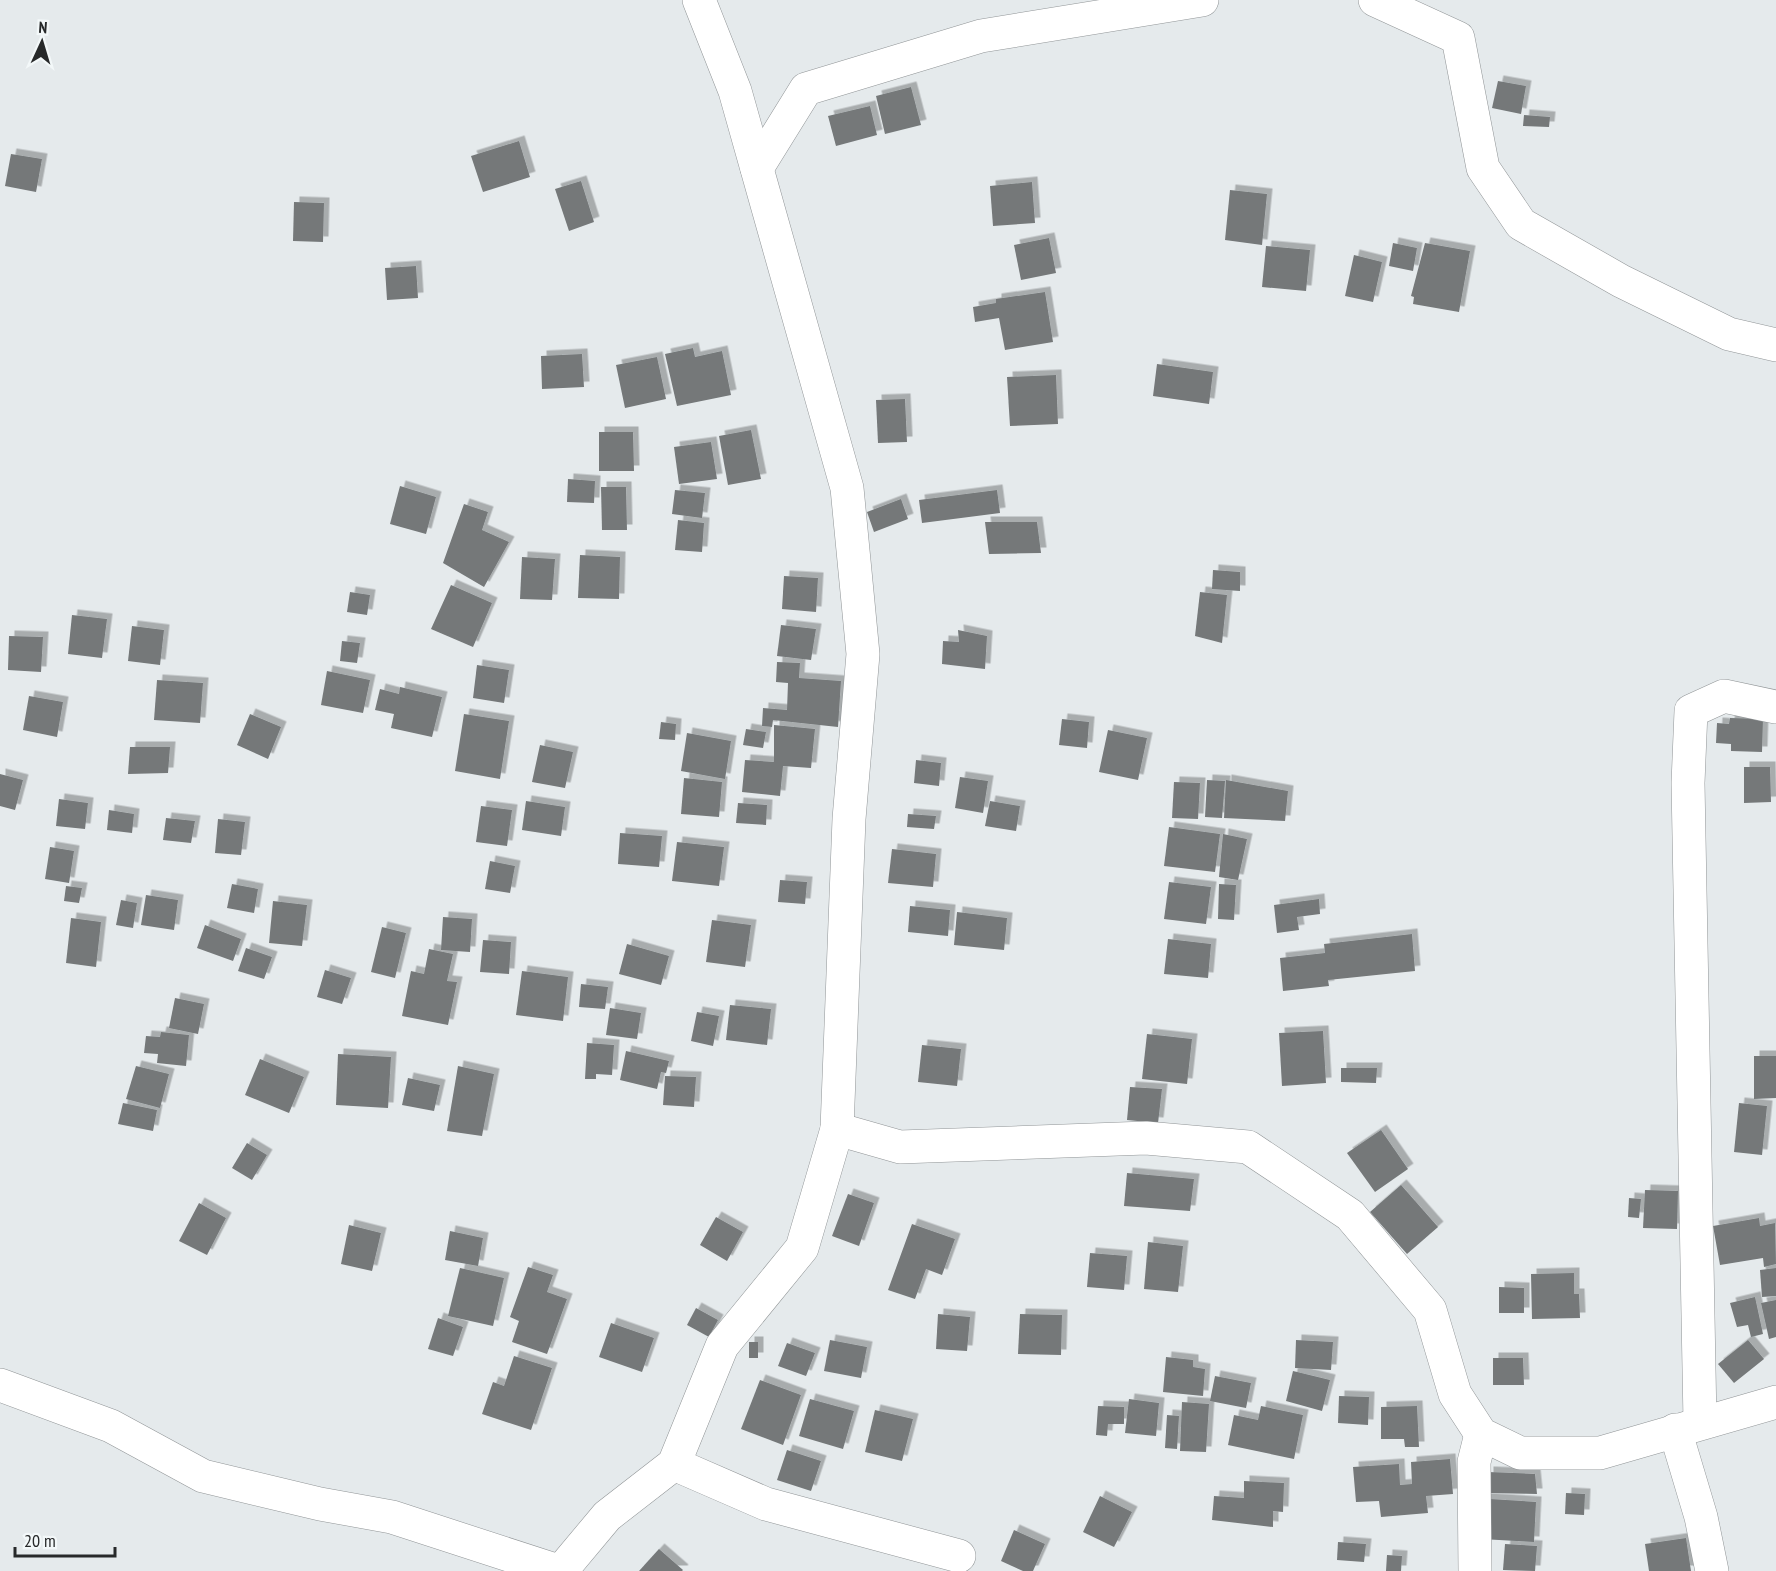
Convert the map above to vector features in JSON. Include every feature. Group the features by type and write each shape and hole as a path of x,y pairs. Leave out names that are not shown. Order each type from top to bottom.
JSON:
{"street":[{"path":"0,1385 111,1426 203,1476 320,1504 392,1517 560,1571 607,1515 674,1464 722,1346 802,1248 837,1129 849,819 863,654 847,488 735,91 699,0"},
{"path":"757,168 806,89 981,36 1202,0"},
{"path":"1375,0 1458,38 1483,168 1521,224 1621,281 1729,334 1776,345"},
{"path":"1712,1571 1701,1517 1688,1426 1688,783 1692,711 1724,696 1776,707"},
{"path":"837,1129 900,1147 1146,1138 1248,1147 1350,1215 1430,1310 1455,1394 1481,1434 1520,1453 1600,1453 1776,1402"},
{"path":"1476,1571 1474,1462 1481,1434"},
{"path":"674,1464 766,1504 959,1556"}],"building":[{"path":"1498,81 1526,86 1521,114 1492,108"},
{"path":"911,87 921,125 885,134 876,96"},
{"path":"870,106 877,135 836,146 828,116"},
{"path":"1524,115 1550,117 1549,127 1523,126"},
{"path":"519,141 530,177 483,192 471,156"},
{"path":"11,154 42,159 36,192 5,186"},
{"path":"581,181 594,222 569,231 555,189"},
{"path":"1032,182 1035,223 993,226 990,186"},
{"path":"1230,190 1267,194 1262,245 1225,240"},
{"path":"294,202 324,203 323,242 293,241"},
{"path":"1049,238 1056,273 1021,280 1014,245"},
{"path":"1393,243 1417,248 1413,271 1389,266"},
{"path":"1425,243 1470,251 1459,312 1413,304 1414,297 1411,296"},
{"path":"1266,246 1310,250 1306,291 1262,287"},
{"path":"1354,255 1382,262 1373,302 1345,296"},
{"path":"416,266 418,298 387,300 385,268"},
{"path":"1045,292 1053,342 1005,350 999,318 975,322 973,307 996,303 996,299"},
{"path":"693,348 695,357 722,351 731,395 677,406 665,354"},
{"path":"582,354 584,387 542,389 541,356"},
{"path":"657,357 666,399 625,408 616,365"},
{"path":"1157,364 1213,372 1209,404 1153,396"},
{"path":"1056,375 1058,424 1010,426 1007,377"},
{"path":"905,399 907,442 878,443 876,400"},
{"path":"751,430 761,479 728,485 719,436"},
{"path":"599,432 633,432 634,471 599,471"},
{"path":"711,442 717,479 679,484 674,447"},
{"path":"568,479 595,481 594,503 567,502"},
{"path":"400,486 436,497 426,534 390,524"},
{"path":"601,487 626,487 627,530 602,530"},
{"path":"675,490 705,493 702,518 672,514"},
{"path":"997,490 1000,513 922,523 919,500"},
{"path":"901,499 908,519 874,532 867,512"},
{"path":"464,504 488,512 482,530 509,542 484,587 443,563"},
{"path":"678,520 704,523 702,552 675,550"},
{"path":"985,522 1037,522 1041,553 989,554"},
{"path":"580,555 620,557 619,599 578,598"},
{"path":"522,557 555,559 552,600 520,599"},
{"path":"1213,570 1240,572 1240,591 1212,589"},
{"path":"784,576 818,578 816,612 782,609"},
{"path":"451,585 492,603 473,647 431,629"},
{"path":"350,592 370,595 367,615 347,612"},
{"path":"1200,592 1227,595 1222,643 1195,636"},
{"path":"72,615 107,619 102,658 68,654"},
{"path":"781,625 816,629 811,660 777,656"},
{"path":"132,626 164,630 160,665 128,661"},
{"path":"958,630 987,636 985,669 942,664 943,641 959,642"},
{"path":"9,636 43,637 41,672 8,670"},
{"path":"342,641 360,643 357,663 340,661"},
{"path":"777,662 800,663 799,678 841,681 838,727 773,720 772,727 762,726 763,708 787,710 788,683 776,682"},
{"path":"477,665 509,670 504,703 473,698"},
{"path":"327,671 370,680 363,713 321,705"},
{"path":"157,680 203,683 200,723 154,720"},
{"path":"400,687 442,697 432,737 391,728 394,714 375,710 380,689 399,694"},
{"path":"29,696 63,702 57,737 23,730"},
{"path":"250,714 281,727 268,759 237,745"},
{"path":"464,714 509,721 500,779 455,771"},
{"path":"1730,718 1763,719 1762,752 1731,751 1731,744 1716,743 1717,723 1729,724"},
{"path":"1062,719 1089,722 1087,748 1059,745"},
{"path":"661,722 676,724 675,740 659,739"},
{"path":"774,725 815,729 811,768 783,766 780,796 742,792 745,760 774,762"},
{"path":"746,729 766,732 763,748 743,745"},
{"path":"1108,730 1147,738 1138,780 1099,772"},
{"path":"687,733 731,741 725,779 681,771"},
{"path":"540,745 573,752 565,788 532,782"},
{"path":"130,747 170,747 168,773 128,774"},
{"path":"916,760 941,763 939,786 914,783"},
{"path":"1744,767 1770,767 1771,802 1744,803"},
{"path":"0,774 23,780 15,810 0,806"},
{"path":"960,777 988,781 983,813 955,808"},
{"path":"684,778 722,782 719,817 681,814"},
{"path":"1207,780 1225,781 1222,818 1205,817"},
{"path":"1226,780 1288,791 1285,821 1224,818"},
{"path":"1174,782 1200,783 1198,819 1172,818"},
{"path":"59,799 88,803 85,829 56,826"},
{"path":"526,801 565,807 561,836 522,830"},
{"path":"990,801 1020,806 1016,831 985,826"},
{"path":"738,803 767,805 766,825 736,823"},
{"path":"481,806 512,810 507,846 476,842"},
{"path":"109,810 134,814 132,833 107,830"},
{"path":"908,814 936,816 934,829 907,827"},
{"path":"166,818 195,821 191,843 163,840"},
{"path":"218,819 245,822 241,855 215,853"},
{"path":"1169,827 1220,834 1215,872 1164,866"},
{"path":"620,833 662,836 659,867 618,864"},
{"path":"1223,834 1247,839 1238,880 1219,877"},
{"path":"677,842 724,847 719,886 672,881"},
{"path":"50,847 74,851 69,883 45,879"},
{"path":"892,849 936,854 933,887 888,883"},
{"path":"490,861 515,866 510,893 485,889"},
{"path":"780,880 807,882 805,904 778,902"},
{"path":"1169,882 1211,887 1206,924 1164,919"},
{"path":"232,884 258,889 254,913 227,908"},
{"path":"1219,884 1236,885 1234,920 1218,919"},
{"path":"66,886 82,888 79,903 64,901"},
{"path":"146,895 178,900 174,930 141,925"},
{"path":"1319,899 1320,914 1297,917 1299,930 1277,933 1274,905"},
{"path":"121,900 137,903 133,928 116,925"},
{"path":"273,901 307,905 302,946 269,943"},
{"path":"910,906 950,910 948,936 908,932"},
{"path":"957,912 1007,918 1004,950 954,945"},
{"path":"443,917 472,919 470,952 441,950"},
{"path":"71,918 101,922 96,967 66,963"},
{"path":"712,920 751,925 745,967 706,962"},
{"path":"205,925 241,939 233,961 197,948"},
{"path":"382,927 406,933 395,978 371,972"},
{"path":"1412,934 1415,971 1328,980 1329,986 1283,991 1280,958 1325,953 1324,944"},
{"path":"1168,939 1211,944 1208,978 1164,974"},
{"path":"483,940 511,942 509,974 480,972"},
{"path":"627,944 669,956 661,985 619,974"},
{"path":"246,948 272,957 264,979 238,971"},
{"path":"429,949 453,954 447,981 457,982 448,1025 402,1016 411,971 424,974"},
{"path":"325,970 351,978 342,1004 317,997"},
{"path":"522,971 568,977 563,1021 516,1015"},
{"path":"581,984 608,987 605,1009 579,1007"},
{"path":"175,998 204,1004 198,1034 169,1028"},
{"path":"730,1005 771,1009 767,1045 726,1040"},
{"path":"610,1008 641,1013 637,1039 606,1035"},
{"path":"697,1012 719,1016 713,1046 691,1041"},
{"path":"1323,1031 1326,1083 1282,1086 1279,1033"},
{"path":"161,1032 189,1035 186,1066 157,1063 158,1054 144,1053 146,1036 160,1037"},
{"path":"1147,1034 1192,1039 1187,1084 1142,1079"},
{"path":"587,1043 614,1045 612,1075 596,1074 596,1079 585,1079"},
{"path":"922,1045 961,1049 957,1086 918,1082"},
{"path":"626,1051 669,1061 666,1073 661,1072 657,1089 620,1080"},
{"path":"338,1054 391,1057 388,1108 336,1105"},
{"path":"1754,1056 1776,1056 1776,1098 1754,1099"},
{"path":"260,1059 304,1077 289,1113 245,1095"},
{"path":"136,1066 169,1074 160,1108 126,1099"},
{"path":"458,1066 494,1074 482,1136 447,1131"},
{"path":"1341,1068 1377,1068 1376,1083 1341,1082"},
{"path":"665,1076 696,1077 694,1107 663,1105"},
{"path":"408,1078 440,1085 434,1111 402,1105"},
{"path":"1130,1087 1162,1089 1158,1123 1127,1120"},
{"path":"123,1103 157,1110 153,1131 118,1124"},
{"path":"1739,1103 1767,1106 1762,1155 1734,1152"},
{"path":"1381,1130 1408,1169 1375,1192 1347,1153"},
{"path":"247,1143 267,1155 252,1180 232,1168"},
{"path":"1127,1173 1194,1179 1190,1211 1124,1206"},
{"path":"1401,1185 1438,1227 1407,1254 1370,1212"},
{"path":"1645,1190 1678,1191 1677,1229 1643,1228"},
{"path":"848,1194 874,1203 859,1246 832,1236"},
{"path":"1629,1198 1641,1199 1639,1218 1628,1217"},
{"path":"199,1203 226,1218 207,1255 179,1241"},
{"path":"716,1217 743,1232 727,1261 700,1245"},
{"path":"1759,1218 1760,1226 1775,1223 1776,1264 1764,1267 1763,1258 1720,1265 1713,1226"},
{"path":"912,1224 955,1239 942,1275 926,1269 915,1299 888,1290"},
{"path":"349,1225 381,1233 372,1271 341,1264"},
{"path":"450,1231 483,1238 478,1266 445,1260"},
{"path":"1148,1242 1183,1246 1178,1292 1144,1289"},
{"path":"1090,1253 1127,1256 1124,1290 1087,1287"},
{"path":"528,1267 553,1275 547,1292 567,1299 547,1354 512,1342 519,1321 510,1317"},
{"path":"460,1268 504,1278 493,1326 448,1316"},
{"path":"1776,1268 1776,1296 1762,1297 1760,1270"},
{"path":"1574,1273 1574,1294 1579,1294 1580,1318 1532,1319 1531,1274"},
{"path":"1499,1287 1524,1288 1524,1313 1499,1313"},
{"path":"1755,1297 1763,1334 1751,1337 1748,1325 1737,1327 1730,1303"},
{"path":"1776,1300 1776,1337 1769,1339 1761,1303"},
{"path":"696,1308 718,1320 709,1337 687,1325"},
{"path":"938,1314 970,1317 967,1351 936,1349"},
{"path":"1020,1314 1062,1315 1061,1355 1018,1354"},
{"path":"438,1318 463,1327 453,1356 428,1349"},
{"path":"611,1323 654,1338 642,1372 599,1357"},
{"path":"830,1340 867,1347 861,1378 824,1371"},
{"path":"1296,1340 1333,1342 1331,1370 1295,1368"},
{"path":"1748,1340 1764,1359 1734,1383 1718,1364"},
{"path":"749,1342 758,1342 758,1358 749,1358"},
{"path":"787,1343 815,1353 806,1376 778,1366"},
{"path":"514,1356 552,1368 531,1430 482,1414 493,1382 504,1386"},
{"path":"1166,1357 1193,1360 1193,1367 1205,1369 1203,1396 1163,1392"},
{"path":"1493,1358 1523,1358 1524,1385 1493,1385"},
{"path":"1293,1371 1330,1380 1322,1411 1286,1401"},
{"path":"1215,1376 1251,1383 1246,1408 1210,1401"},
{"path":"760,1380 801,1395 783,1445 741,1429"},
{"path":"1339,1396 1369,1397 1368,1425 1338,1423"},
{"path":"810,1399 854,1411 843,1449 799,1436"},
{"path":"1129,1399 1159,1403 1156,1436 1125,1433"},
{"path":"1182,1402 1209,1404 1206,1452 1180,1451"},
{"path":"1098,1406 1124,1407 1124,1424 1108,1424 1107,1436 1096,1435"},
{"path":"1261,1406 1303,1415 1294,1459 1228,1445 1234,1415 1258,1420"},
{"path":"1417,1406 1419,1447 1405,1447 1404,1439 1381,1439 1381,1407"},
{"path":"875,1410 913,1419 902,1461 865,1452"},
{"path":"1167,1415 1179,1416 1177,1449 1165,1448"},
{"path":"787,1450 821,1461 811,1491 777,1480"},
{"path":"1450,1459 1453,1494 1426,1496 1428,1513 1381,1517 1379,1501 1356,1502 1353,1467 1399,1464 1400,1485 1412,1484 1411,1462"},
{"path":"1488,1472 1535,1474 1537,1494 1488,1493"},
{"path":"1244,1481 1284,1483 1283,1512 1273,1511 1273,1527 1212,1520 1214,1496 1244,1498"},
{"path":"1566,1493 1585,1494 1584,1515 1565,1514"},
{"path":"1100,1496 1132,1512 1114,1547 1083,1532"},
{"path":"1474,1498 1536,1502 1534,1542 1481,1539"},
{"path":"1014,1530 1045,1544 1033,1571 1023,1571 1001,1561"},
{"path":"1686,1538 1691,1571 1649,1571 1645,1544"},
{"path":"1338,1542 1366,1544 1364,1562 1337,1560"},
{"path":"1505,1544 1537,1546 1535,1571 1503,1570"},
{"path":"659,1549 683,1570 639,1571"},
{"path":"1387,1555 1402,1556 1401,1571 1386,1571"}]}
